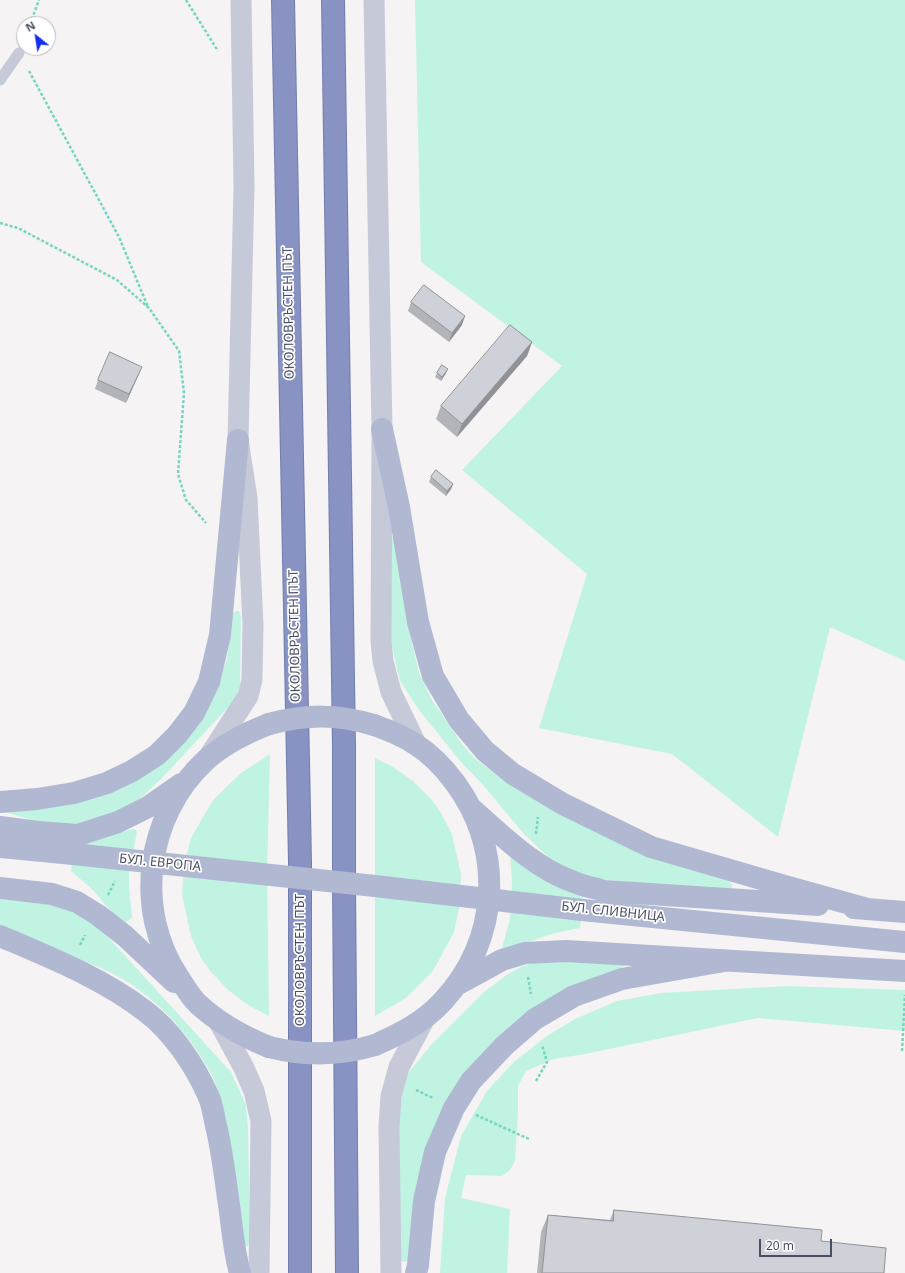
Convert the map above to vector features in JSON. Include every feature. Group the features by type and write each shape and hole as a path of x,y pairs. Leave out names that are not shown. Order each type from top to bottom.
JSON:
{"highway":[{"name":"ОКОЛОВРЪСТЕН ПЪТ","path":"283,0 300,862 300,1273"},
{"path":"333,0 344,747 347,1273"}],"main road":[{"path":"382,429 399,507 418,622 433,676 459,720 485,750 513,774 563,804 651,847 868,909"},
{"path":"0,802 37,799 74,793 107,783 132,771 157,755 177,735 194,713 210,682 220,635 238,440"},
{"path":"0,888 52,894 77,902 98,915 125,936 197,1002 218,1020 247,1038 269,1047 302,1053 322,1054 348,1052 375,1045 404,1032 425,1018 443,1002 458,984 472,960 483,934 488,907 490,879 486,851 481,831 472,809 449,774 416,744 389,730 356,719 320,716 302,717 269,724 245,734 206,760 191,776 176,796 164,820 156,844 151,869 151,895 154,921 162,946 173,969 197,1002"},
{"path":"0,827 78,835 118,822 148,807 191,776"},
{"name":"БУЛ. СЛИВНИЦА","path":"472,809 525,855 550,871 574,882 604,891 905,912"},
{"name":"БУЛ. ЕВРОПА","path":"0,847 321,880"},
{"name":"БУЛ. СЛИВНИЦА","path":"321,880 582,910 905,942"},
{"path":"0,936 66,965 117,992 146,1011 169,1034 189,1060 208,1096 217,1131 236,1258 240,1273"},
{"path":"458,984 502,960 525,953 566,951 905,971"},
{"path":"416,1273 424,1201 435,1152 454,1108 471,1081 504,1046 535,1019 574,996 622,979 724,961"}],"street":[{"path":"206,760 248,696 252,680 253,626 247,498 238,440 244,186 241,0"},
{"path":"374,0 382,429 381,641 383,661 391,692 416,744"},
{"path":"391,1273 389,1127 391,1096 399,1067 425,1018"},
{"path":"218,1020 244,1068 254,1091 261,1121 259,1273"}],"lane":[{"path":"0,80 17,56"}],"path":[{"path":"33,16 39,0"},
{"path":"186,0 222,57"},
{"path":"21,56 119,237 149,308 180,351 184,393 178,474 186,500 200,518 209,526"},
{"path":"0,223 18,228 117,280 149,308"},
{"path":"535,837 539,815"},
{"path":"79,945 86,934"},
{"path":"528,972 531,995"},
{"path":"902,1051 905,995"},
{"path":"536,1082 547,1062 540,1042"},
{"path":"414,1089 438,1101"},
{"path":"469,1112 529,1139"}],"green space":[{"path":"415,0 905,0 905,661 830,627 778,837 672,754 539,728 587,574 462,470 562,366 421,262"},
{"path":"394,536 409,630 419,673 432,700 462,744 474,758 507,782 728,880 732,885 732,889 726,891 599,879 575,875 548,857 524,834 484,786 461,762 419,710 400,681 389,633 391,537"},
{"path":"239,611 241,617 240,685 235,700 161,779 131,807 105,819 66,826 39,822 5,812 92,797 121,789 148,773 213,698 227,659 232,614"},
{"path":"270,754 267,874 269,1016 248,1005 228,990 211,972 201,958 191,936 182,895 184,866 191,838 213,800 241,773"},
{"path":"375,758 393,767 413,781 431,799 441,813 452,834 461,875 460,904 454,932 433,971 406,998 375,1016"},
{"path":"133,829 137,831 129,874 132,918 126,922 114,915 92,889 71,871 74,839 105,837"},
{"path":"510,854 584,890 580,928 555,933 504,950 502,948 510,919 512,882"},
{"path":"0,899 52,905 79,914 98,926 231,1072 246,1105 248,1130 250,1241 248,1246 244,1246 223,1107 211,1074 194,1046 186,1035 157,1004 129,983 104,969 0,925"},
{"path":"543,959 624,965 621,970 476,1061 409,1258 406,1262 401,1261 398,1119 405,1077 432,1044 484,992 508,974 521,967"},
{"path":"788,986 905,990 905,1031 758,1018 585,1054 554,1059 526,1071 518,1086 515,1161 510,1170 502,1176 466,1175 461,1198 510,1209 507,1273 440,1273 445,1198 461,1136 487,1091 514,1062 547,1036 575,1019 617,1001 661,993"}],"building":[{"path":"424,285 465,316 452,333 411,302"},
{"path":"510,325 532,342 462,424 441,406"},
{"path":"110,352 142,367 129,394 98,380"},
{"path":"442,365 448,369 442,377 437,373"},
{"path":"436,470 453,484 447,491 431,477"},
{"path":"614,1210 822,1230 821,1241 886,1248 884,1273 542,1273 548,1215 613,1221"}]}
